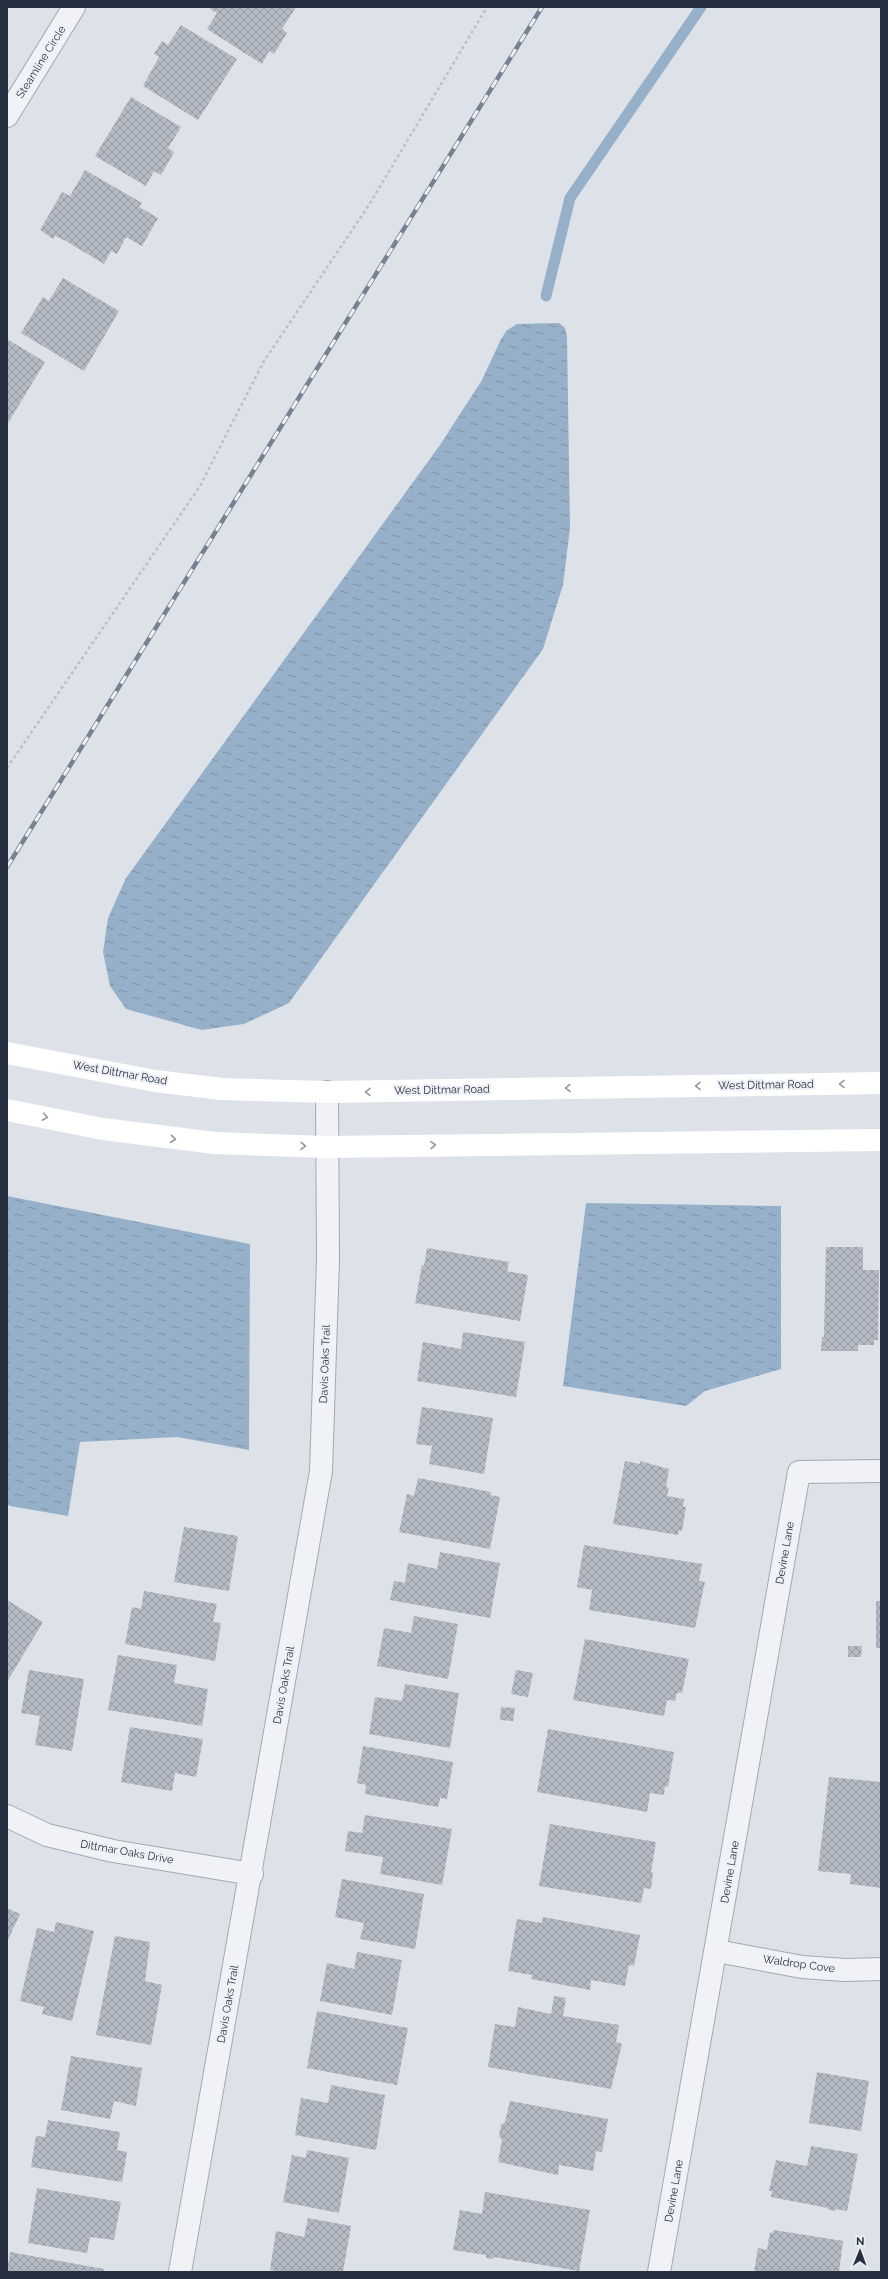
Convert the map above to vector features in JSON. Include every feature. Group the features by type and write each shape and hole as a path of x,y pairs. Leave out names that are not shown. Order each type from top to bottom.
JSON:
{"street":[{"name":"Steamline Circle","path":"7,116 74,7"},
{"name":"West Dittmar Road","path":"7,1053 155,1081 222,1089 327,1092 881,1083"},
{"name":"Davis Oaks Trail","path":"180,2272 252,1874 321,1471 328,1259 326,1146 327,1092"},
{"path":"7,1110 151,1137 214,1143 326,1146 881,1140"},
{"name":"Devine Lane","path":"660,2272 717,1951 799,1472 881,1471"},
{"name":"Dittmar Oaks Drive","path":"7,1816 47,1835 98,1848 252,1874"},
{"name":"Waldrop Cove","path":"717,1951 802,1967 845,1970 881,1969"}],"path":[{"path":"7,768 200,486 264,361 369,205 487,7"}],"water":[{"path":"559,323 565,328 567,337 570,528 563,585 543,649 289,1003 244,1024 202,1030 126,1009 110,986 103,952 108,918 126,878 440,445 482,380 501,339 507,330 517,324"},
{"path":"7,1196 250,1244 249,1450 177,1437 80,1442 68,1516 10,1506 7,1504"},
{"path":"586,1203 781,1206 781,1369 705,1391 686,1406 563,1386"}],"building":[{"path":"211,7 296,7 282,29 287,33 274,54 269,51 262,64 207,29 217,13 210,9"},
{"path":"181,25 237,59 198,120 143,86 159,57 154,54 162,41 168,45"},
{"path":"131,97 181,127 168,148 174,152 161,175 154,171 146,186 95,156"},
{"path":"85,170 142,203 139,207 158,218 142,246 126,237 117,254 111,251 104,264 66,241 55,236 53,239 40,230 62,192 70,196"},
{"path":"63,278 119,311 84,371 21,333 43,297 49,301"},
{"path":"7,339 45,362 8,423 7,423"},
{"path":"826,1247 863,1247 863,1270 879,1270 878,1340 874,1340 874,1345 858,1345 858,1351 821,1351 822,1337 824,1337"},
{"path":"427,1248 509,1262 507,1271 528,1275 520,1321 415,1303 422,1265 424,1266"},
{"path":"463,1332 525,1342 516,1397 417,1381 423,1342 461,1349"},
{"path":"422,1407 493,1418 484,1474 429,1464 432,1446 416,1444"},
{"path":"625,1461 640,1464 640,1461 669,1469 666,1487 669,1488 667,1496 684,1499 683,1507 686,1507 682,1531 679,1530 678,1535 613,1524"},
{"path":"418,1478 491,1492 490,1495 500,1497 490,1549 399,1532 407,1494 414,1496"},
{"path":"184,1527 238,1536 229,1591 174,1582"},
{"path":"584,1545 702,1564 699,1581 705,1582 695,1628 589,1610 592,1590 577,1587"},
{"path":"440,1552 500,1563 490,1618 390,1600 394,1581 405,1583 408,1563 437,1569"},
{"path":"144,1591 217,1604 213,1622 221,1623 215,1661 125,1644 132,1607 141,1609"},
{"path":"7,1600 43,1622 7,1682"},
{"path":"876,1601 881,1601 881,1648 876,1648"},
{"path":"414,1616 458,1624 448,1679 377,1666 384,1628 411,1633"},
{"path":"585,1639 689,1659 682,1693 677,1693 675,1701 667,1700 664,1716 573,1700"},
{"path":"848,1646 862,1646 861,1657 848,1657"},
{"path":"118,1655 177,1665 174,1683 208,1689 202,1726 108,1710"},
{"path":"29,1670 84,1679 72,1751 35,1745 40,1716 21,1713"},
{"path":"516,1670 533,1673 528,1697 511,1694"},
{"path":"405,1684 459,1693 450,1748 369,1734 375,1697 402,1701"},
{"path":"501,1707 515,1708 513,1721 500,1720"},
{"path":"130,1727 203,1739 196,1777 175,1773 172,1791 121,1782"},
{"path":"548,1729 674,1752 668,1787 665,1786 664,1795 650,1793 647,1812 537,1792"},
{"path":"363,1746 453,1762 447,1799 440,1798 438,1807 365,1794 366,1785 357,1783"},
{"path":"829,1777 881,1782 881,1888 850,1884 851,1874 818,1871"},
{"path":"365,1815 452,1829 442,1885 380,1874 383,1857 345,1851 348,1831 362,1833"},
{"path":"550,1824 656,1842 651,1872 653,1872 651,1889 644,1888 641,1903 539,1886"},
{"path":"342,1879 424,1894 415,1949 360,1939 364,1923 335,1917"},
{"path":"7,1908 20,1914 7,1942"},
{"path":"543,1917 640,1935 634,1966 629,1965 625,1986 591,1980 590,1990 531,1979 532,1975 508,1971 517,1919 542,1923"},
{"path":"56,1922 94,1931 72,2021 42,2014 44,2007 20,2001 37,1928 54,1932"},
{"path":"115,1936 150,1942 145,1981 162,1985 151,2045 96,2035"},
{"path":"357,1952 402,1960 392,2015 320,2001 327,1963 354,1969"},
{"path":"554,1996 566,1998 563,2016 619,2025 616,2042 622,2044 611,2089 488,2067 495,2024 515,2027 518,2007 551,2014"},
{"path":"317,2011 408,2028 397,2085 307,2068"},
{"path":"71,2056 142,2068 136,2106 114,2101 110,2119 61,2110"},
{"path":"817,2072 869,2081 861,2131 809,2123"},
{"path":"331,2085 385,2095 376,2150 295,2135 301,2098 328,2103"},
{"path":"510,2101 608,2119 602,2152 596,2151 593,2171 559,2165 558,2175 498,2162 502,2140 499,2136 501,2125 505,2122"},
{"path":"48,2120 120,2132 117,2150 127,2152 122,2182 31,2167 36,2136 45,2137"},
{"path":"811,2146 858,2154 847,2211 835,2209 835,2211 827,2209 828,2208 771,2197 772,2191 769,2191 776,2160 807,2166"},
{"path":"307,2150 349,2158 339,2213 283,2202 292,2155 306,2158"},
{"path":"37,2188 121,2202 114,2240 90,2237 87,2253 28,2243"},
{"path":"485,2192 590,2210 579,2271 494,2257 493,2259 486,2258 486,2255 453,2250 460,2210 482,2214"},
{"path":"308,2218 351,2226 343,2272 281,2272 270,2270 276,2231 304,2237"},
{"path":"774,2230 843,2241 839,2272 754,2272 758,2248 767,2250 770,2232 773,2233"},
{"path":"10,2252 104,2269 104,2272 7,2272"}],"waterway":[{"path":"546,296 570,198 701,7"}],"railway":[{"path":"7,867 542,7"}]}
